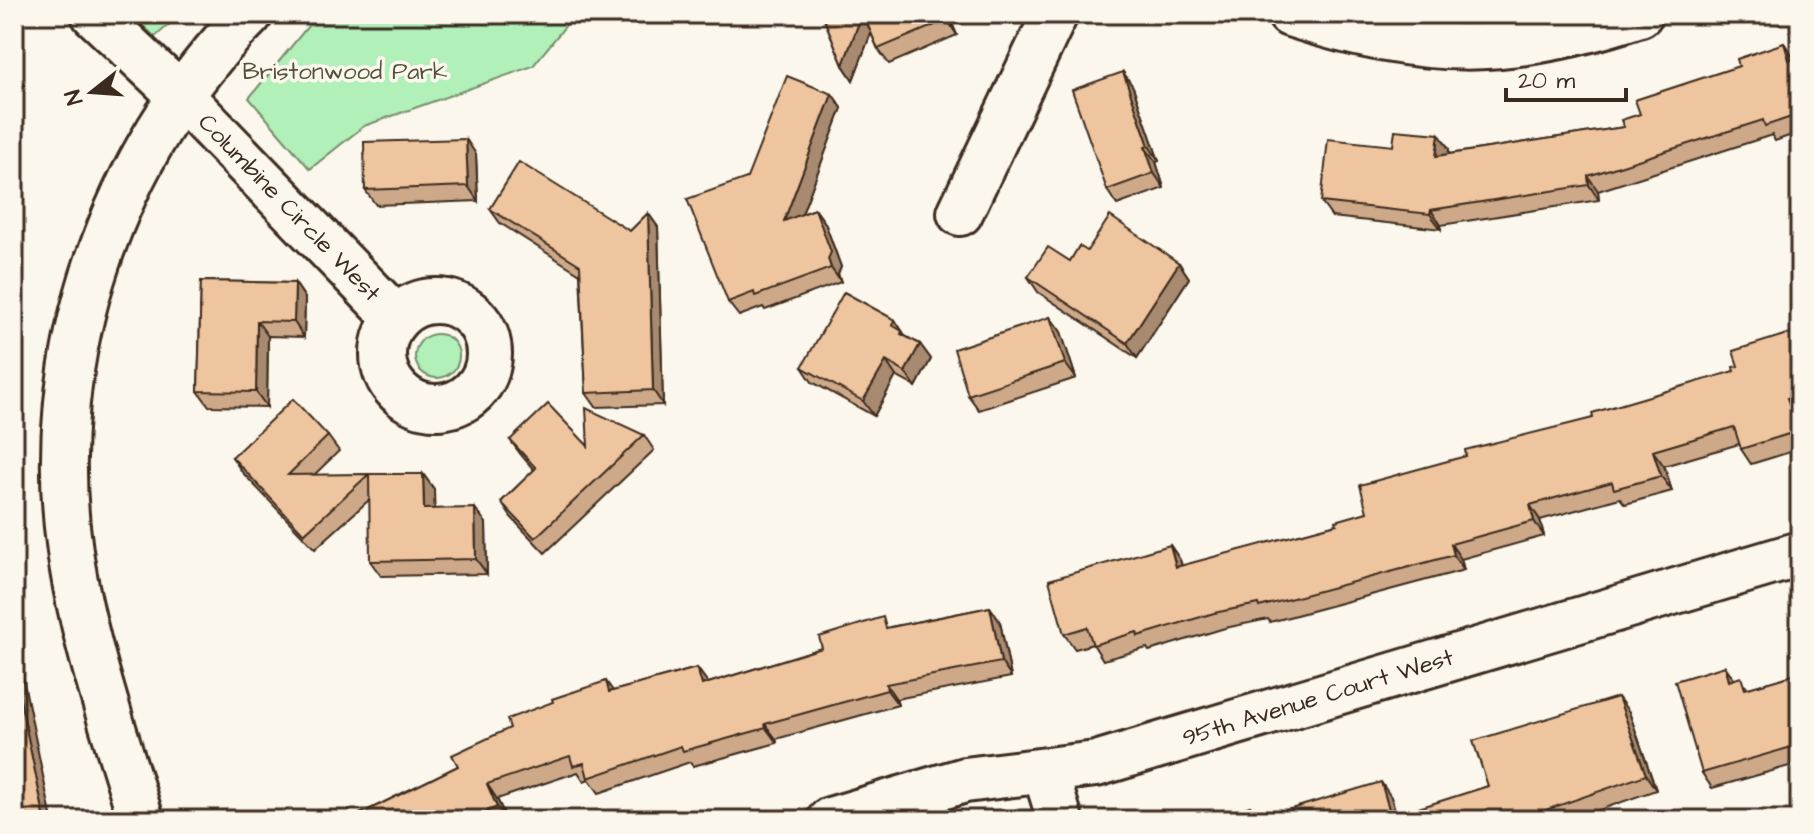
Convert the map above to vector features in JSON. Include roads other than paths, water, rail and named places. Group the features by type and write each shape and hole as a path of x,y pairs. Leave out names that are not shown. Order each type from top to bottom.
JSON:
{"street":[{"name":"Columbine Circle West","path":"94,14 182,97 396,318"},
{"path":"141,820 78,601 64,498 63,445 75,341 105,239 126,190 182,97 208,61 250,14"},
{"path":"960,213 1055,14"},
{"path":"1290,14 1387,42 1462,49 1537,43 1640,14"},
{"name":"95th Avenue Court West","path":"830,820 965,780 1096,764 1800,554"},
{"path":"1045,771 1060,820"}],"park label":[{"name":"Bristonwood Park","path":"345,72"}]}
